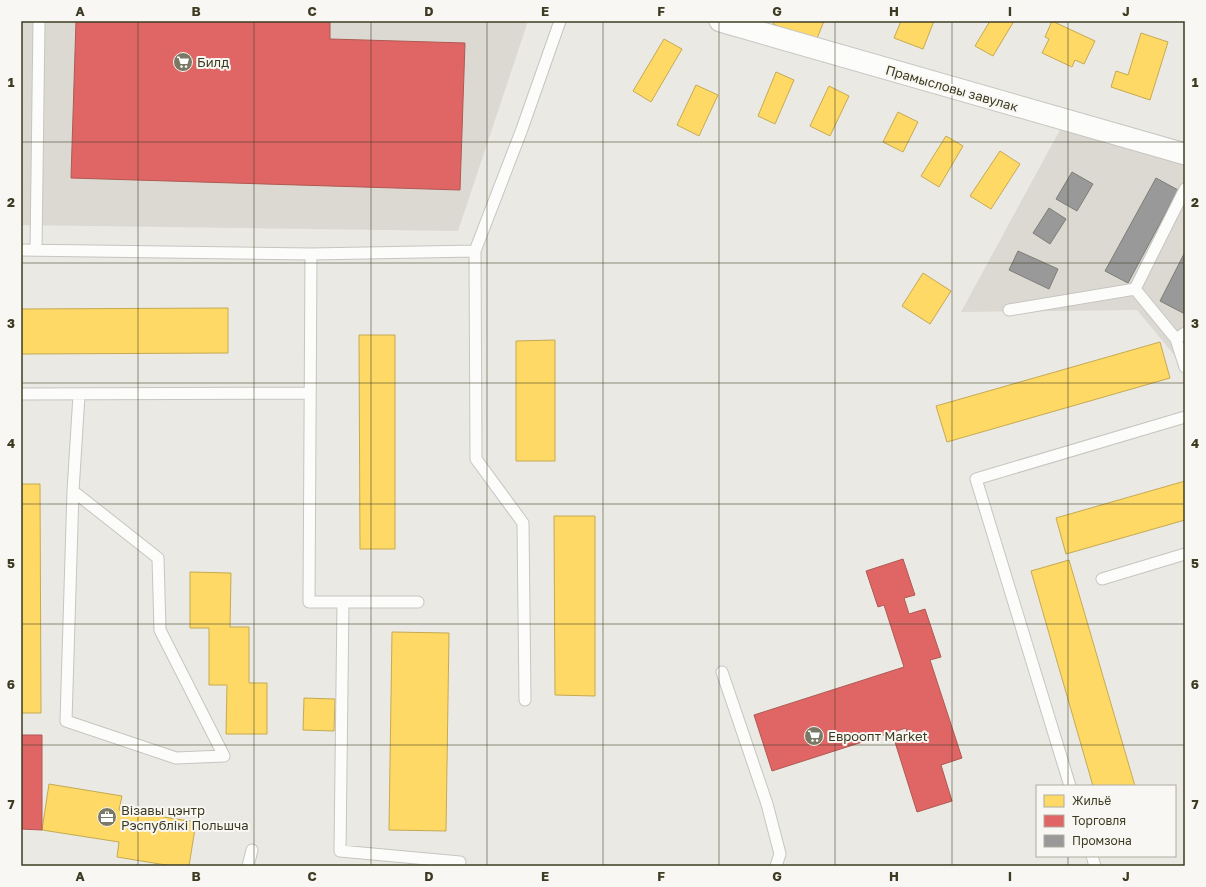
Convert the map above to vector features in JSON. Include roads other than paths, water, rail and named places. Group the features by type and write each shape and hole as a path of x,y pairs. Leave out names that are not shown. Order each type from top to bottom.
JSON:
{"street":[{"name":"Прамысловы завулак","path":"720,21 1185,154"}],"lane":[{"path":"36,250 39,21"},
{"path":"524,700 523,523 476,459 475,251 522,129 560,21"},
{"path":"1135,289 1185,189"},
{"path":"21,250 310,254 475,251"},
{"path":"310,254 309,602 418,602"},
{"path":"1009,310 1135,289"},
{"path":"1135,289 1181,336 1185,368"},
{"path":"21,394 79,395 309,393"},
{"path":"73,491 158,558 160,630 224,756 176,758 66,721 73,491 79,395"},
{"path":"1070,785 976,479 1185,417"},
{"path":"1102,579 1185,554"},
{"path":"343,602 340,851 460,862"},
{"path":"722,672 767,804 780,854 776,866"},
{"path":"248,866 252,850"}],"place":[{"name":"Билд","path":"183,62"},
{"name":"Евроопт Market","path":"814,736"},
{"name":"Візавы цэнтр Рэспублікі Польшча","path":"107,817"}]}
